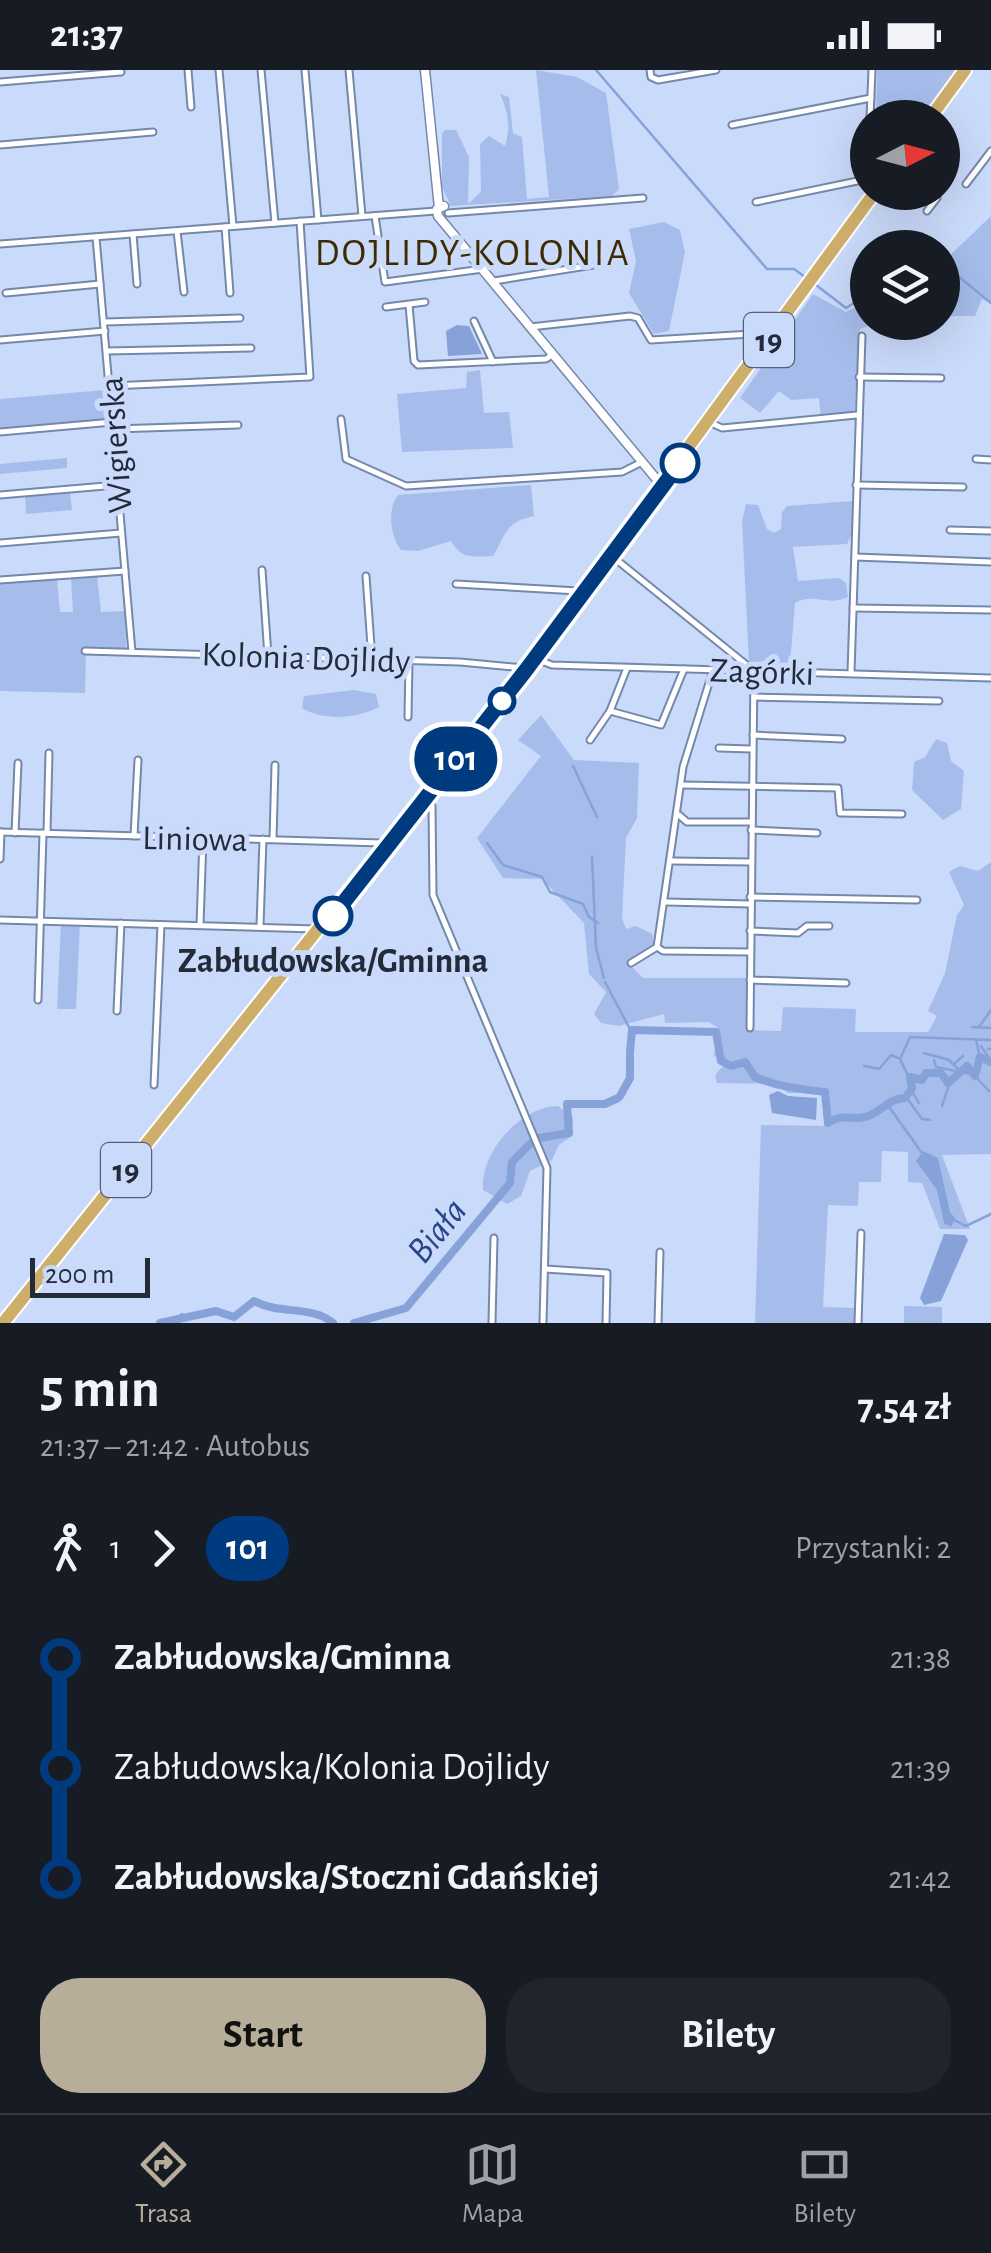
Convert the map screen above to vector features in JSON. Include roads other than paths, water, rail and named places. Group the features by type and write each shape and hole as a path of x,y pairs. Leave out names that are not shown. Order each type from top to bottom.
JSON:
{"highway":[{"path":"943,100 965,70"},
{"name":"19","path":"3,1323 388,847 585,593 862,210"}],"street":[{"path":"188,70 191,107"},
{"path":"218,70 230,293"},
{"path":"261,70 275,223"},
{"path":"305,70 318,220"},
{"path":"349,70 362,216"},
{"path":"425,70 436,185 443,212 455,234 662,487"},
{"path":"650,74 662,80 716,70"},
{"path":"732,126 871,98 872,70"},
{"path":"0,82 120,72"},
{"path":"0,146 153,132"},
{"path":"966,184 991,151"},
{"path":"756,202 850,183"},
{"path":"0,244 642,198"},
{"path":"375,216 385,282 483,269"},
{"path":"110,386 302,380 313,372 300,221"},
{"path":"178,231 184,292"},
{"path":"133,234 137,284"},
{"name":"Wigierska","path":"96,237 132,652"},
{"path":"493,282 593,264"},
{"path":"6,293 100,284"},
{"path":"386,307 425,302"},
{"path":"408,305 416,364 546,359 552,354"},
{"path":"530,327 630,316 638,318 652,340 758,332 772,336"},
{"path":"104,322 240,318"},
{"path":"474,321 493,362"},
{"path":"0,340 106,331"},
{"path":"852,673 862,340"},
{"path":"107,352 251,348"},
{"path":"859,377 941,378"},
{"path":"709,422 722,428 857,415"},
{"path":"341,418 346,459 400,486 622,472 640,463"},
{"path":"0,432 114,425 238,425"},
{"path":"976,459 991,460"},
{"path":"856,484 964,488"},
{"path":"0,495 118,485"},
{"path":"950,530 991,530"},
{"path":"0,542 122,533"},
{"path":"612,556 754,670 750,1028"},
{"path":"855,558 991,562"},
{"path":"262,570 268,656"},
{"path":"0,580 125,571"},
{"path":"366,576 372,660"},
{"path":"456,584 585,593"},
{"path":"854,608 991,610"},
{"name":"Kolonia Dojlidy","path":"85,652 530,664"},
{"path":"408,717 410,661"},
{"name":"Zagórki","path":"530,664 991,678"},
{"path":"590,740 610,711 627,668"},
{"path":"610,711 661,726 684,669"},
{"path":"658,947 688,739 712,670"},
{"path":"754,697 939,701"},
{"path":"752,736 842,738"},
{"path":"719,748 752,750"},
{"path":"38,1000 49,753"},
{"path":"134,836 138,760"},
{"path":"15,833 18,763"},
{"path":"273,839 275,764"},
{"path":"682,785 838,788 840,813 902,814"},
{"path":"427,796 432,806 433,894 546,1168 543,1323"},
{"path":"678,812 687,822 751,822"},
{"path":"751,830 818,833"},
{"path":"0,832 0,859"},
{"name":"Liniowa","path":"0,832 382,843 388,847"},
{"path":"200,925 203,838"},
{"path":"260,926 263,839"},
{"path":"672,861 750,862"},
{"path":"666,902 917,900"},
{"path":"0,920 260,926 320,932"},
{"path":"117,1011 121,923"},
{"path":"154,1085 161,925"},
{"path":"750,932 798,932 806,926 829,926"},
{"path":"658,947 663,952 750,952"},
{"path":"630,963 658,947"},
{"path":"750,980 846,984"},
{"path":"858,1323 861,1234"},
{"path":"492,1323 494,1238"},
{"path":"658,1323 660,1252"},
{"path":"545,1269 607,1273 606,1323"}],"waterway":[{"path":"596,70 767,269 794,269 805,277"},
{"path":"960,278 991,303"},
{"path":"816,285 846,308 850,305"},
{"path":"573,766 597,817"},
{"path":"487,843 503,865 542,877 550,892 583,904 589,917 598,923"},
{"path":"592,857 596,948 604,978"},
{"path":"605,982 631,1031"},
{"path":"979,1027 991,1010"},
{"path":"972,1027 991,1028"},
{"name":"Biała","path":"630,1052 632,1030 716,1032 721,1061 731,1066 745,1062 755,1077 772,1083 825,1092 828,1123 838,1118 868,1116 894,1100 905,1098 912,1088 910,1077 922,1080 926,1073 941,1073 948,1083 967,1066 975,1076 980,1057 991,1062"},
{"path":"909,1078 900,1059 910,1037 991,1040"},
{"path":"976,1040 980,1057"},
{"path":"981,1046 991,1061"},
{"path":"924,1053 949,1060 961,1072 971,1074"},
{"path":"864,1066 879,1069 891,1055 898,1058"},
{"name":"Biała","path":"620,1096 630,1078 630,1056"},
{"path":"954,1064 963,1056"},
{"path":"934,1060 936,1067 956,1071"},
{"path":"975,1076 989,1091"},
{"path":"942,1106 950,1082"},
{"path":"911,1090 919,1103"},
{"path":"906,1097 922,1119 930,1120"},
{"name":"Biała","path":"539,1138 569,1133 567,1104 605,1104 618,1098"},
{"path":"887,1104 922,1153"},
{"name":"Biała","path":"354,1323 406,1308 510,1183 512,1162 532,1142"},
{"path":"952,1219 966,1226 991,1214"},
{"name":"Biała","path":"160,1323 216,1311 234,1317 254,1301 315,1314 333,1323"},
{"name":"Biała","path":"176,1320 182,1314"}],"place":[{"name":"Zabłudowska/Gminna","path":"333,916"}],"district":[{"name":"DOJLIDY-KOLONIA","path":"473,252"}]}
